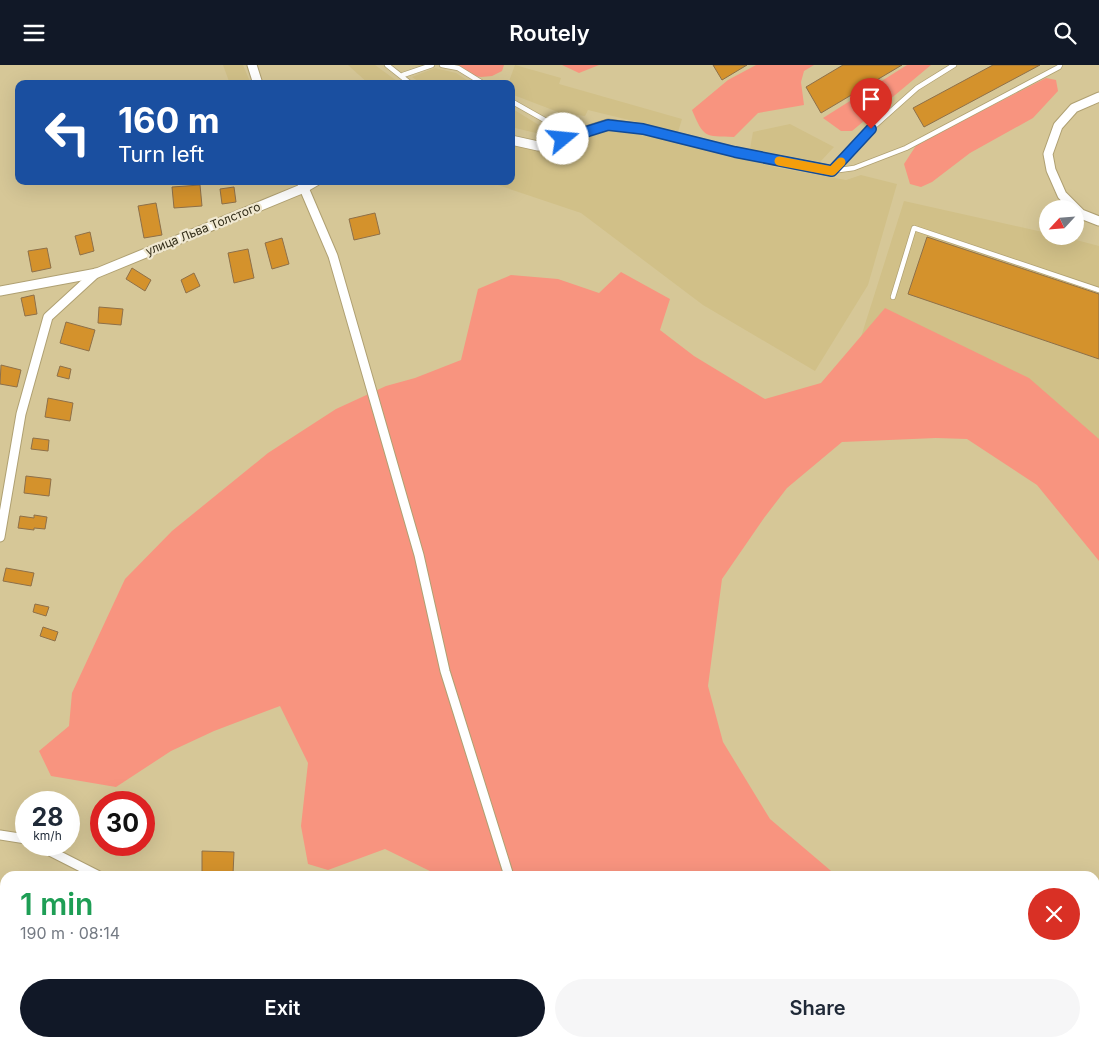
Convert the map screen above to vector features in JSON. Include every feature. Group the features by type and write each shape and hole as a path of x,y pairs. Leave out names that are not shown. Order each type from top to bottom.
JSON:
{"street":[{"path":"252,65 257,80"},
{"path":"1099,97 1074,108 1058,126 1048,154 1051,170 1062,195 1081,215 1099,221"},
{"path":"515,141 538,147 608,125 643,129 735,152 832,171"},
{"path":"302,185 332,255 419,555 445,671 507,871"},
{"name":"улица Льва Толстого","path":"0,291 97,273 302,185"},
{"name":"улица Льва Толстого","path":"0,537 21,414 48,317 97,273"},
{"path":"0,835 15,837"},
{"path":"60,856 89,871"}],"lane":[{"path":"387,65 408,80"},
{"path":"403,75 432,65"},
{"path":"442,65 458,68 478,80"},
{"path":"832,171 871,129 917,89 954,65"},
{"path":"832,171 854,168 906,148 1060,65"},
{"path":"515,103 550,123 563,139"},
{"path":"893,297 914,228 1099,290"}],"shaded area":[{"path":"223,65 243,65 249,80 229,80"},
{"path":"348,65 375,65 396,80 365,80"},
{"path":"443,65 504,65 502,71 492,76 481,77 470,75 458,68"},
{"path":"515,65 561,78 559,84 682,119 678,132 588,110 585,116 570,114 565,124 557,123 558,112 515,96 515,80 509,80"},
{"path":"562,65 599,65 579,73"},
{"path":"756,65 814,65 804,71 801,82 804,105 758,113 734,137 706,134 699,126 692,110 728,80"},
{"path":"907,65 931,65 852,131 841,131 823,118"},
{"path":"435,68 456,73 467,80 416,80 412,77"},
{"path":"1046,78 1056,80 1058,91 1033,118 970,153 932,182 921,187 910,184 904,164 917,144"},
{"path":"515,110 539,125 536,133 515,128"},
{"path":"790,124 834,147 820,162 750,149 753,132"},
{"path":"590,125 687,144 774,167 846,180 861,175 897,184 868,285 815,371 703,305 581,213 498,185 515,185 515,143 538,145"},
{"path":"904,201 1039,231 1039,245 1084,245 1084,242 1099,246 1099,444 861,337"},
{"path":"621,272 670,299 660,330 694,356 765,399 821,383 885,308 1029,378 1099,439 1099,561 1037,485 967,439 936,438 842,442 787,488 722,579 708,686 723,742 770,819 831,871 430,871 385,849 328,870 308,864 301,826 308,763 280,706 214,731 171,751 116,787 51,776 39,751 69,726 72,693 125,579 172,531 268,453 336,409 386,386 415,378 461,360 478,289 511,275 558,279 599,293"}],"building":[{"path":"713,65 747,65 722,80"},
{"path":"843,65 902,65 821,113 806,87"},
{"path":"993,65 1040,65 924,127 913,108"},
{"path":"200,185 202,206 174,208 172,187"},
{"path":"234,187 236,202 222,204 220,189"},
{"path":"156,203 162,235 144,238 138,206"},
{"path":"375,213 380,234 354,240 349,219"},
{"path":"90,232 94,251 80,255 75,236"},
{"path":"927,237 1099,294 1099,359 908,294"},
{"path":"282,238 289,264 272,269 265,243"},
{"path":"47,248 51,268 32,272 28,251"},
{"path":"248,249 254,278 234,283 228,253"},
{"path":"132,268 151,280 145,291 126,279"},
{"path":"194,273 200,286 186,293 181,280"},
{"path":"34,295 37,314 25,316 21,298"},
{"path":"99,307 123,309 121,325 98,323"},
{"path":"66,322 95,330 89,351 60,343"},
{"path":"1,365 21,370 17,387 0,384"},
{"path":"60,366 71,369 69,379 57,376"},
{"path":"48,398 73,403 70,421 45,417"},
{"path":"33,438 49,440 48,451 31,449"},
{"path":"26,476 51,479 49,496 24,493"},
{"path":"34,515 47,517 45,529 18,528 20,516 34,518"},
{"path":"6,568 34,573 31,586 3,581"},
{"path":"35,604 49,607 46,616 33,612"},
{"path":"43,627 58,632 55,641 40,636"},
{"path":"202,851 234,852 233,871 202,871"}],"slow traffic":[{"path":"779,161 832,171 841,162"}],"route":[{"path":"563,139 608,125 643,129 735,152 832,171 871,129"}]}
